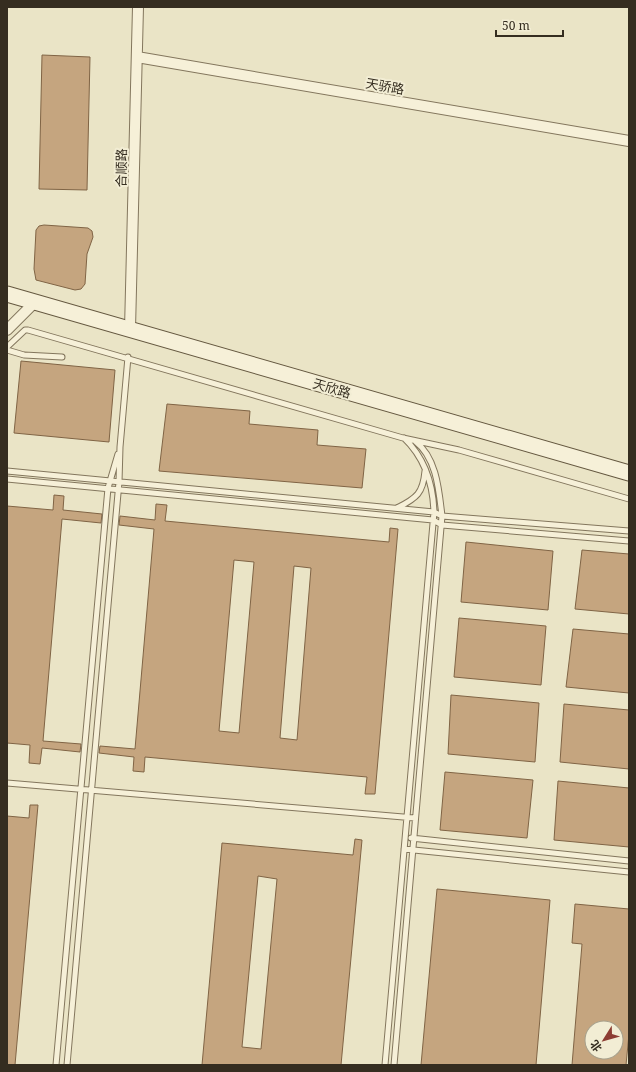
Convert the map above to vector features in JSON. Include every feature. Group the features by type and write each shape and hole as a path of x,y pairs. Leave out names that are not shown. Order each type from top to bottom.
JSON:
{"street":[{"name":"合顺路","path":"130,330 138,7"},
{"name":"天骄路","path":"137,57 629,141"},
{"name":"天欣路","path":"7,294 629,473"},
{"path":"7,330 35,302"}],"lane":[{"path":"62,357 24,355 7,349 18,335 25,330 28,330 128,357 416,441 422,446 427,455 438,486 442,525 394,1065"},
{"path":"67,1065 119,489 120,448 128,357"},
{"path":"385,1065 434,512 434,500 425,468 412,446 403,438"},
{"path":"403,438 459,450 629,499"},
{"path":"56,1065 108,488 109,480 120,448"},
{"path":"396,508 416,497 422,490 425,468"},
{"path":"7,471 396,508 434,512 442,516 629,531"},
{"path":"7,479 433,520 442,525 629,541"},
{"path":"7,783 415,818"},
{"path":"405,837 629,861"},
{"path":"404,849 629,872"}],"building":[{"path":"42,55 90,57 87,190 39,189"},
{"path":"44,225 88,228 92,231 93,237 87,254 85,284 81,289 75,290 36,280 34,269 36,230 39,226"},
{"path":"21,361 115,370 109,442 14,433"},
{"path":"167,404 250,411 249,424 318,430 317,445 366,449 362,488 159,471"},
{"path":"54,495 64,496 63,510 102,514 101,523 62,519 43,741 81,744 80,752 42,748 40,764 29,763 30,745 7,743 7,506 53,510"},
{"path":"156,504 167,505 165,521 389,542 390,528 398,529 375,794 365,794 367,777 145,757 144,772 133,771 134,757 99,753 100,746 135,749 154,529 119,525 120,516 155,520","holes":["234,560 254,562 239,733 219,731","294,566 311,568 297,740 280,738"]},
{"path":"466,542 553,551 548,610 461,602"},
{"path":"582,550 629,554 629,614 575,609"},
{"path":"459,618 546,626 541,685 454,677"},
{"path":"573,629 629,634 629,693 566,687"},
{"path":"451,695 539,703 535,762 448,754"},
{"path":"564,704 629,710 629,769 560,762"},
{"path":"445,772 533,780 527,838 440,830"},
{"path":"558,781 629,788 629,847 554,840"},
{"path":"30,805 38,805 15,1065 7,1065 7,816 29,818"},
{"path":"355,839 362,840 341,1065 202,1065 222,843 353,855","holes":["258,876 277,879 261,1049 242,1047"]},
{"path":"437,889 550,900 536,1065 421,1065"},
{"path":"575,904 629,909 629,1034 626,1065 572,1065 582,944 572,943"}]}
